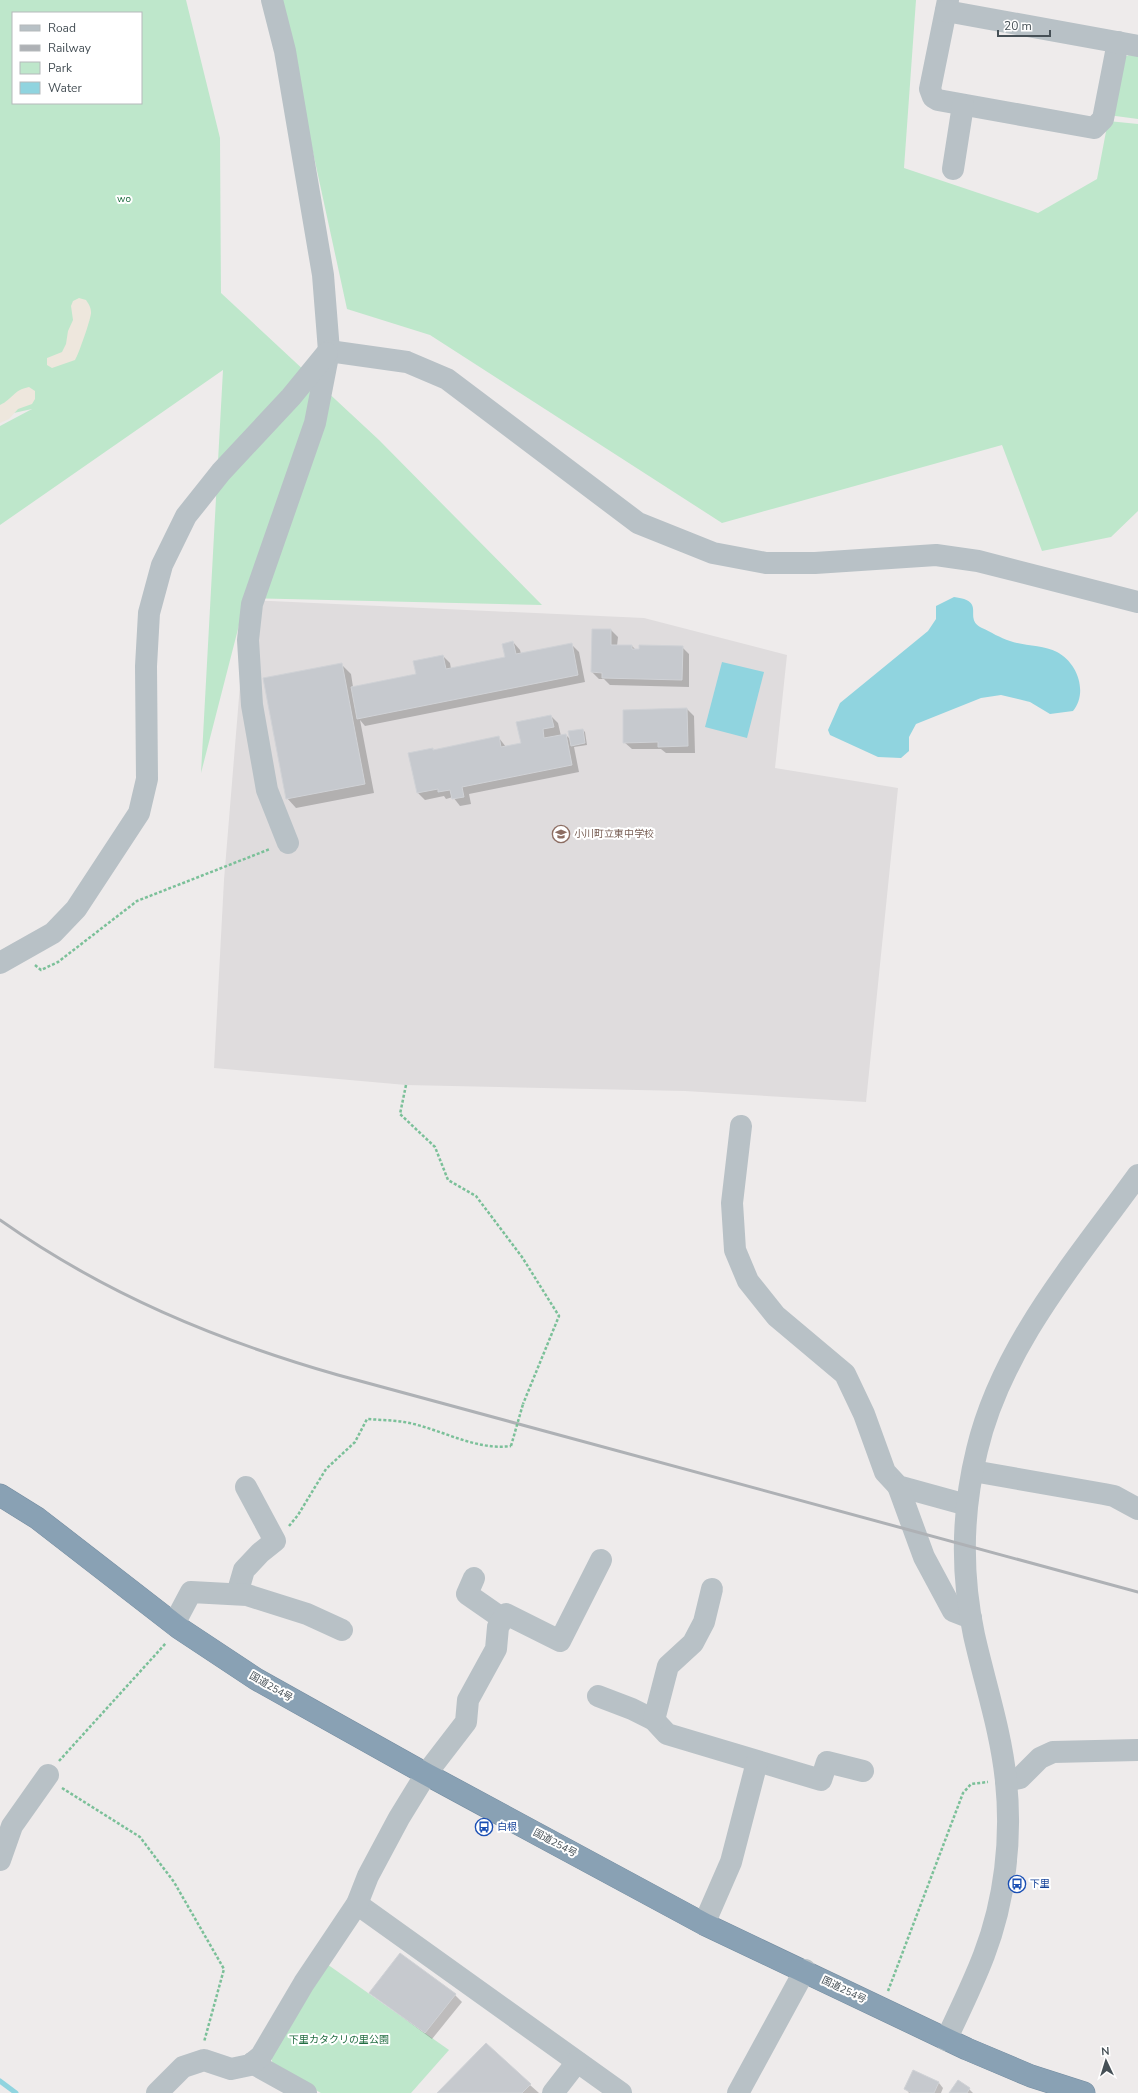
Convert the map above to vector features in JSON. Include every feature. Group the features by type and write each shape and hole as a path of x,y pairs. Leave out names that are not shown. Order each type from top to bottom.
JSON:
{"highway":[{"name":"国道254号","path":"0,1495 37,1518 177,1626 256,1679 426,1774 704,1924 805,1970 946,2040 1048,2087 1084,2093"}],"street":[{"path":"272,0 285,51 323,275 329,351 315,422 252,604 248,640 252,705 267,790 288,843"},
{"path":"947,5 1128,44 1103,119 1094,128 963,105 938,100 933,97 930,89 947,5"},
{"path":"953,168 963,105"},
{"path":"329,351 407,362 447,379 638,523 713,553 766,563 814,563 936,555 978,561 1138,602"},
{"path":"0,964 52,934 76,909 139,813 147,779 146,666 149,613 162,565 186,516 221,472 292,396 329,351"},
{"path":"741,1126 732,1203 735,1250 748,1281 776,1316 845,1374 864,1414 884,1472 898,1486 924,1557 953,1611 971,1618"},
{"path":"946,2040 985,1953 999,1905 1007,1847 1006,1781 999,1736 971,1618 965,1555 967,1505 972,1471 988,1411 1014,1354 1039,1312 1138,1175"},
{"path":"972,1471 1114,1496 1138,1509"},
{"path":"898,1486 967,1505"},
{"path":"237,1594 244,1570 260,1553 275,1541 246,1487"},
{"path":"157,2093 184,2067 204,2060 231,2069 252,2063 261,2056 304,1983 357,1904 368,1876 399,1818 426,1774 466,1722 468,1700 496,1649 498,1627 506,1614 560,1641 601,1560"},
{"path":"474,1578 467,1594 503,1619"},
{"path":"654,1720 668,1666 693,1643 704,1622 712,1589"},
{"path":"177,1626 191,1592 247,1595 307,1614 342,1630"},
{"path":"598,1696 632,1709 654,1720 667,1734 757,1762 821,1780 827,1762 863,1771"},
{"path":"1006,1781 1020,1778 1040,1758 1053,1752 1138,1750"},
{"path":"704,1924 731,1862 757,1762"},
{"path":"0,1860 12,1826 48,1775"},
{"path":"357,1904 621,2093"},
{"path":"738,2093 805,1970"},
{"path":"553,2093 578,2062"},
{"path":"252,2063 306,2093"}],"path":[{"path":"41,970 58,962 137,901 288,843"},
{"path":"275,1541 298,1515 326,1469 355,1442 366,1419 404,1422 480,1445 501,1447 511,1446 523,1404 559,1316 522,1257 476,1196 448,1180 435,1147 400,1114 406,1085"},
{"path":"177,1626 48,1775 59,1786 140,1837 174,1882 224,1969 203,2046 204,2060"},
{"path":"882,2009 963,1793 971,1784 978,1782 1006,1781"}],"shaded area":[{"name":"小川町立東中学校","path":"247,600 644,618 787,655 775,768 898,788 866,1102 685,1091 406,1085 214,1068 224,880"}],"green space":[{"name":"wo","path":"0,0 186,0 220,138 221,293 379,440 542,605 246,598 201,773 223,370 0,525 0,426 32,409 0,416"},
{"path":"280,0 916,0 904,168 1038,213 1097,179 1108,121 1138,124 1138,511 1111,537 1042,551 1002,445 722,523 430,335 347,309"},
{"path":"1129,55 1138,56 1138,119 1108,115 1118,60"},
{"name":"下里カタクリの里公園","path":"324,1962 449,2050 411,2093 321,2093 274,2067 270,2055"}],"sand":[{"path":"79,298 86,300 90,307 91,315 79,351 75,360 52,368 47,365 47,358 62,352 73,320 71,306 73,301"},
{"path":"29,387 35,391 35,399 32,404 18,409 9,419 0,423 0,405 16,392"}],"water":[{"path":"954,597 970,602 973,606 974,620 976,624 982,628 1006,640 1046,648 1057,652 1064,657 1075,671 1080,687 1080,696 1073,711 1050,714 1030,702 1001,695 981,698 916,724 909,737 909,751 901,758 878,757 830,735 828,730 840,703 928,631 936,619 936,606"},
{"path":"722,662 764,672 747,738 705,727"}],"building":[{"path":"592,629 611,629 611,645 632,645 632,649 639,649 639,645 683,646 682,680 602,678 602,673 591,672"},
{"path":"513,641 516,654 572,643 578,675 357,719 351,687 416,674 413,661 443,655 446,669 505,657 502,644"},
{"path":"342,663 365,784 286,799 263,678"},
{"path":"687,708 688,746 658,747 658,742 623,743 623,710"},
{"path":"551,715 554,727 543,729 544,738 566,734 572,765 462,787 464,797 452,799 450,790 438,792 438,789 417,793 408,753 433,748 433,750 499,736 501,747 521,743 516,722"},
{"path":"583,729 585,743 571,746 568,731"},
{"path":"400,1953 456,1994 425,2033 369,1993"},
{"path":"486,2043 531,2084 522,2093 437,2093"},
{"path":"913,2070 939,2082 934,2093 912,2093 904,2089"},
{"path":"958,2080 970,2088 967,2093 949,2093"}],"waterway":[{"path":"0,2081 16,2093"}],"railway":[{"path":"0,1220 80,1271 121,1292 205,1330 293,1361 338,1375 1138,1592"}],"place":[{"name":"小川町立東中学校","path":"561,834"},
{"name":"白根","path":"484,1827"},
{"name":"下里","path":"1017,1884"}]}
